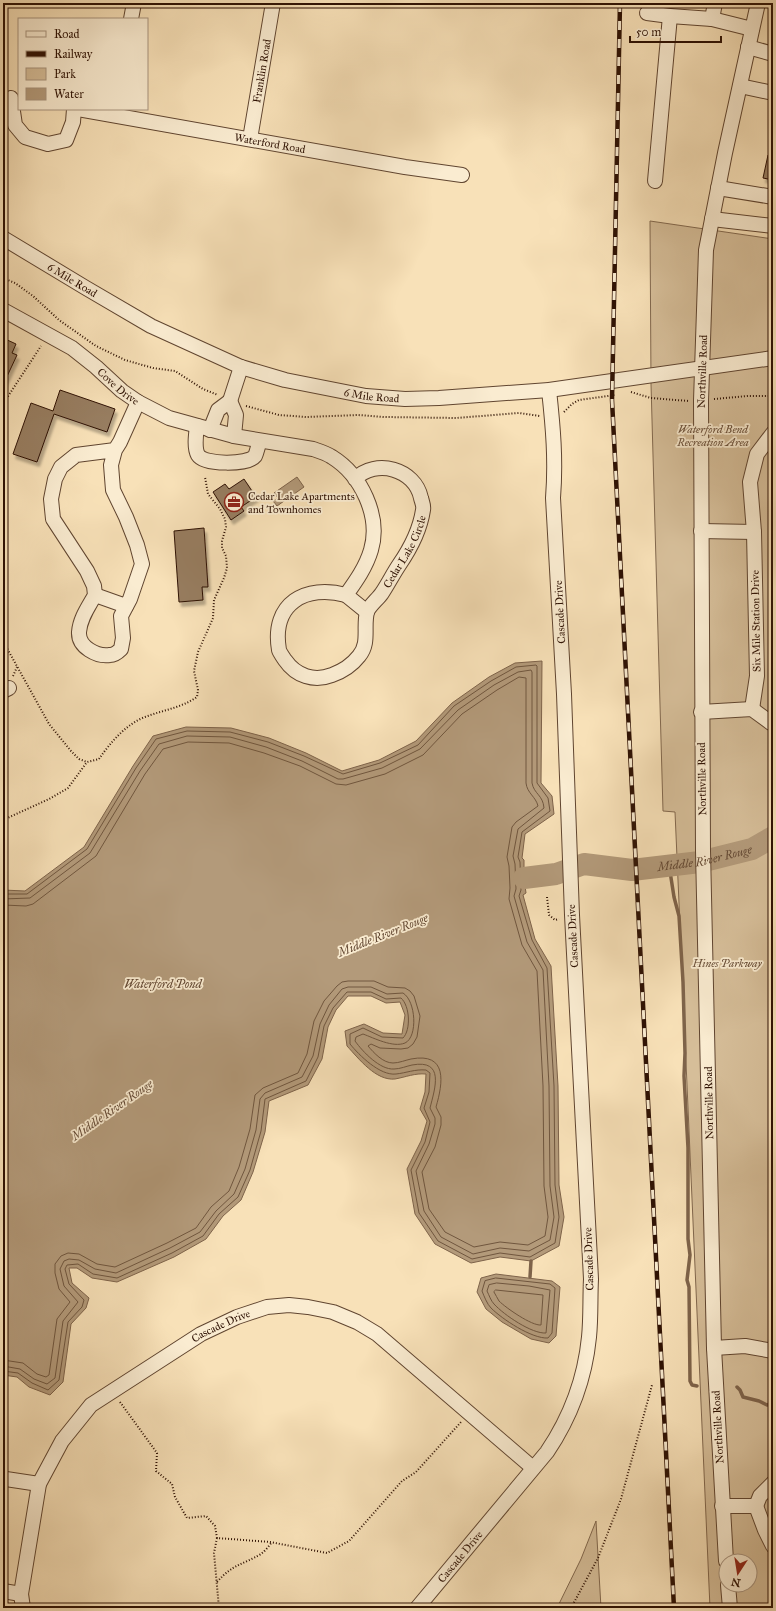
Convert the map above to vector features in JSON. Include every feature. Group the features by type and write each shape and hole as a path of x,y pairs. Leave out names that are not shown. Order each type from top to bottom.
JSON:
{"street":[{"path":"131,18 134,3"},
{"name":"Franklin Road","path":"250,139 273,3"},
{"path":"712,18 715,3"},
{"name":"Northville Road","path":"725,1553 714,1348 703,851 701,712 701,401 706,250 725,153 758,3"},
{"path":"647,13 670,16 712,18 752,29"},
{"path":"655,181 670,16"},
{"path":"748,47 773,54"},
{"path":"740,86 773,93"},
{"path":"11,98 15,125 24,137 48,144 66,140 73,122 74,110"},
{"name":"Waterford Road","path":"94,110 405,167 462,175"},
{"path":"718,188 773,196"},
{"path":"712,219 773,226"},
{"name":"6 Mile Road","path":"3,238 151,326 241,367 285,380 366,396 405,399 439,398 548,390 773,358"},
{"name":"Cove Drive","path":"3,310 72,348 138,402 169,418 203,428"},
{"path":"241,367 230,401 218,410 203,428 196,446 198,455 203,459 212,462 248,460 254,456 260,441"},
{"name":"Cascade Drive","path":"417,1608 547,1452 559,1434 572,1405 583,1372 589,1337 591,1279 572,915 564,694 554,498 554,444 548,390"},
{"path":"230,401 236,415 234,436"},
{"path":"115,450 76,455 61,467 54,479 51,499 53,519 87,571 94,586 95,595 84,615 79,633 80,641 90,651 102,655 112,655 121,649 123,638 121,616 130,599 142,564 137,545 113,490 110,465 115,450 138,402"},
{"path":"203,428 234,436 313,449 325,453 338,462 355,479 368,502 374,527 372,548 364,570 346,595"},
{"name":"Six Mile Station Drive","path":"752,709 757,676 754,532 750,482 757,454 773,433"},
{"name":"Cedar Lake Circle","path":"355,479 361,473 370,468 381,467 406,474 419,490 423,509 415,538 381,594 367,612"},
{"path":"701,530 754,532"},
{"path":"314,592 334,592 346,595 367,612 366,641 360,656 345,670 324,678 312,678 300,674 289,666 279,651 278,629 284,612 297,598 314,592"},
{"path":"95,595 126,606"},
{"path":"701,712 752,709 773,723"},
{"name":"Cascade Drive","path":"22,1601 39,1484 62,1441 91,1405 201,1334 237,1316 267,1307 289,1305 308,1306 333,1312 357,1322 377,1334 533,1468"},
{"path":"714,1348 745,1346 773,1351"},
{"path":"3,1480 6,1479 39,1484"},
{"path":"773,1483 760,1496 756,1506 773,1546"},
{"path":"722,1506 756,1506"},
{"path":"3,1591 22,1601"},
{"path":"729,1593 730,1608"}],"path":[{"path":"3,404 43,344"},
{"path":"722,398 773,396"},
{"path":"3,641 49,724 79,759 87,762 100,759 120,735 143,718 183,706 197,697 198,690 194,671 198,652 213,618 214,600 227,568 226,556 222,548 222,541 226,527 225,519 220,509 208,494 205,477"},
{"path":"3,820 49,799 68,788 87,762"},
{"path":"546,897 547,910 550,918 554,920 572,915"},
{"path":"571,1608 598,1558 621,1499 652,1385"},
{"path":"112,1392 157,1453 156,1471 172,1484 175,1497 187,1518 206,1516 215,1526 217,1538 214,1553 219,1608"},
{"path":"217,1538 272,1542 327,1553 349,1541 402,1481 416,1472 469,1414"},
{"path":"217,1583 225,1573 234,1566 262,1553 272,1542"}],"green space":[{"path":"650,221 773,239 773,1608 710,1608 675,812 663,811 651,384"},
{"path":"596,1521 601,1608 557,1608 581,1559"}],"water":[{"path":"297,477 304,487 277,506 273,501 278,498 274,493"},
{"name":"Waterford Pond","path":"542,661 541,783 552,796 554,814 525,834 522,858 524,860 526,893 523,895 535,939 551,966 558,1086 559,1185 564,1217 559,1246 531,1261 500,1257 471,1263 435,1244 415,1214 407,1169 421,1141 427,1121 420,1109 425,1092 426,1074 388,1079 381,1077 362,1063 347,1046 345,1031 364,1024 383,1033 402,1034 405,1015 400,1002 386,1003 371,996 348,996 336,1010 328,1027 322,1059 308,1085 269,1101 265,1132 253,1172 241,1200 223,1216 206,1239 174,1257 117,1282 92,1278 77,1268 69,1268 72,1283 89,1298 86,1308 71,1324 63,1382 50,1395 29,1387 17,1377 3,1375 3,890 25,891 84,847 153,736 186,727 231,728 269,738 306,753 342,771 379,760 416,741 452,703 489,677 515,663"},
{"path":"496,1274 552,1281 560,1287 556,1336 549,1343 531,1339 502,1322 486,1309 477,1292 481,1278"}],"building":[{"path":"768,155 773,156 773,180 763,178"},
{"path":"3,338 16,344 12,353 17,355 3,385"},
{"path":"60,390 115,409 107,432 54,414 37,462 13,454 31,403 53,411"},
{"name":"Cedar Lake Apartments and Townhomes","path":"244,479 256,497 241,507 244,511 231,520 213,492 225,484 229,489"},
{"path":"204,528 208,587 202,587 203,600 179,602 174,531"}],"waterway":[{"name":"Middle River Rouge","path":"524,878 556,874 584,864 632,870 700,862 752,849 773,837"},
{"path":"669,865 674,897 679,916 683,982 685,1053 684,1076 688,1148 688,1239 690,1255 687,1280 689,1287 690,1381 692,1385 697,1386"},
{"path":"530,1277 531,1261"},
{"path":"737,1387 743,1397 759,1401 767,1405 773,1403"}],"railway":[{"path":"620,3 612,400 674,1608"}],"place":[{"name":"Cedar Lake Apartments and Townhomes","path":"234,502"}],"park label":[{"name":"Waterford Bend Recreation Area","path":"713,435"},
{"name":"Hines Parkway","path":"727,963"}]}
